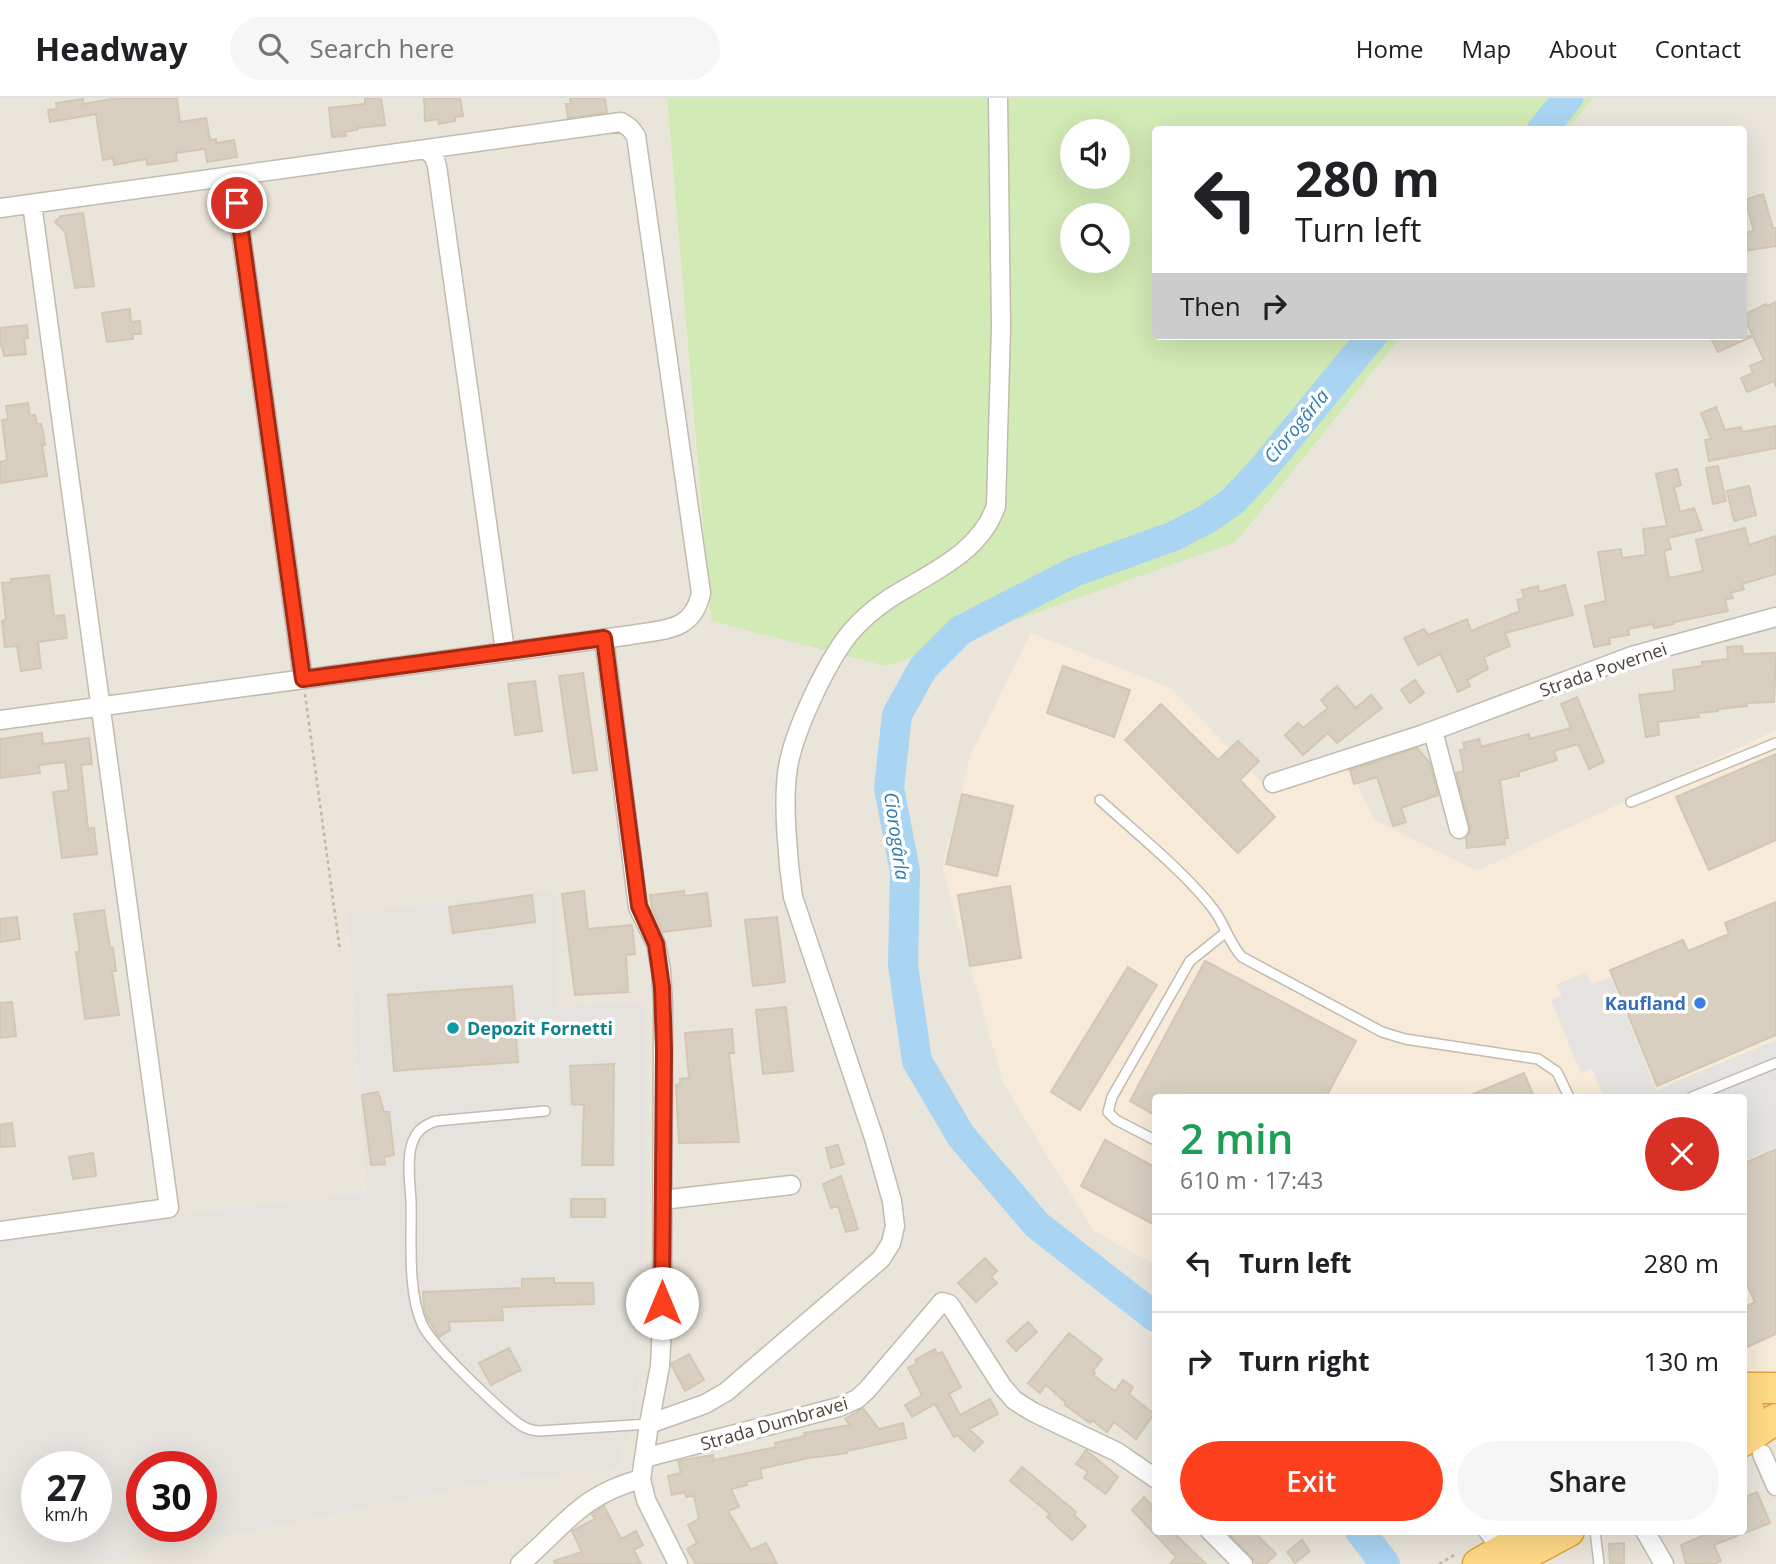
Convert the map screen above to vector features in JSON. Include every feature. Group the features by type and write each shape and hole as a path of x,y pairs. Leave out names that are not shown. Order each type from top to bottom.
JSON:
{"highway":[{"path":"1747,1388 1776,1388"},
{"path":"1747,1405 1751,1418 1749,1445"},
{"path":"1749,1445 1776,1419"},
{"path":"1486,1553 1526,1535"},
{"path":"1486,1553 1554,1535"}],"street":[{"path":"649,1424 705,1404 726,1392 864,1274 886,1251 894,1234 892,1201 874,1138 793,897 786,777 796,735 848,636 887,600 965,551 984,532 996,506 1001,327 998,98"},
{"path":"0,208 617,122 630,128 636,136 701,593 698,608 686,622 674,627 0,720"},
{"path":"426,149 434,157 437,166 505,651"},
{"path":"233,176 303,679"},
{"path":"0,1231 169,1208 32,204"},
{"name":"Strada Povernei","path":"1273,783 1433,731 1632,656 1776,617"},
{"path":"604,638 639,906 656,944 661,970 664,1049 660,1366 641,1479 646,1500 678,1564"},
{"path":"1433,731 1458,829"},
{"path":"662,1200 791,1185"},
{"name":"Strada Dumbravei","path":"644,1458 849,1403 867,1390 939,1304 945,1302 952,1308 1002,1386 1014,1400 1033,1412 1117,1452 1152,1476"},
{"path":"1749,1445 1776,1486"},
{"path":"520,1564 587,1502 616,1486 641,1479"},
{"path":"1214,1535 1243,1564"},
{"path":"1647,1535 1664,1564"}],"lane":[{"path":"1631,802 1776,743"},
{"path":"1100,800 1216,912 1233,947 1242,957 1382,1032 1405,1039 1538,1059 1557,1072 1568,1094"},
{"path":"1152,1138 1116,1120 1108,1112 1112,1097 1190,961 1225,933"},
{"path":"1699,1094 1776,1063"},
{"path":"545,1111 436,1121 421,1128 414,1138 410,1160 413,1262 416,1301 422,1324 441,1349 528,1429 539,1431 649,1424"},
{"path":"1595,1535 1599,1564"}],"path":[{"path":"303,679 340,951"},
{"path":"1438,1564 1486,1553"}],"shaded area":[{"path":"0,98 667,98 711,621 1236,542 1399,340 1747,340 1747,126 1571,126 1594,98 1776,98 1776,1564 94,1564 201,1542 217,1542 217,1539 498,1481 617,1470 639,1401 645,1217 646,1002 556,1006 554,890 347,915 366,1192 0,1236"},
{"path":"1031,633 1171,688 1270,791 1350,770 1374,820 1477,871 1776,730 1776,1396 1747,1410 1747,1094 1152,1094 1152,1263 1093,1230 1004,1085 942,867 971,754"},
{"path":"555,890 556,1006 646,1002 645,1217 639,1401 617,1470 498,1481 217,1539 217,1451 126,1451 126,1542 201,1542 94,1564 0,1564 0,1236 366,1192 347,914"},
{"path":"1587,972 1592,984 1611,977 1656,1090 1776,1040 1776,1147 1747,1160 1747,1094 1603,1094 1592,1068 1581,1073 1551,1000 1562,996 1557,984"}],"green space":[{"path":"667,98 1594,98 1571,126 1152,126 1152,340 1399,340 1236,542 886,666 711,621"}],"building":[{"path":"117,98 177,98 180,122 206,118 210,140 216,139 216,143 234,140 237,157 207,162 205,149 176,153 177,161 147,165 146,159 114,165 113,158 103,160 96,114 50,122 48,110 57,109 56,103 83,99 83,104"},
{"path":"365,98 381,98 385,125 357,128 345,132 346,136 332,137 329,108 365,104"},
{"path":"424,98 460,98 463,116 455,117 455,121 439,124 438,119 425,121"},
{"path":"570,98 605,98 607,113 568,118 566,104 571,104"},
{"path":"1763,194 1773,228 1776,228 1776,246 1747,250 1747,232 1754,231 1747,199"},
{"path":"83,213 94,286 75,288 65,232 55,222 61,216"},
{"path":"1776,302 1776,387 1774,381 1747,392 1741,378 1753,373 1750,366 1764,360 1747,324 1747,313"},
{"path":"130,309 131,322 140,321 141,334 132,334 133,339 107,342 102,313"},
{"path":"27,325 28,338 24,338 26,354 4,356 0,346 0,328"},
{"path":"1712,340 1744,340 1718,352"},
{"path":"28,403 30,416 35,415 37,424 41,424 43,431 45,445 42,445 47,476 0,483 0,462 7,460 2,420 8,419 6,406"},
{"path":"1716,407 1725,430 1741,427 1742,432 1776,426 1776,448 1709,461 1705,440 1711,439 1701,413"},
{"path":"1718,466 1726,501 1713,504 1706,468"},
{"path":"1677,469 1681,485 1674,487 1680,512 1694,508 1702,530 1668,538 1671,549 1664,551 1669,578 1703,571 1696,540 1745,528 1749,545 1776,536 1776,574 1742,584 1744,589 1731,593 1733,598 1725,600 1728,611 1654,628 1653,624 1628,629 1629,635 1609,638 1610,644 1594,647 1585,606 1606,601 1598,552 1621,549 1622,558 1646,555 1643,529 1667,526 1656,474"},
{"path":"1749,486 1756,515 1734,521 1727,491"},
{"path":"49,575 54,616 64,615 67,638 38,642 41,668 21,671 17,646 5,647 2,621 6,620 2,583 12,582 11,579"},
{"path":"1565,585 1573,615 1505,633 1510,646 1484,657 1488,669 1467,680 1470,686 1458,692 1440,654 1418,665 1404,638 1424,629 1428,635 1467,619 1471,631 1520,611 1517,600 1524,598 1522,590 1538,586 1539,592"},
{"path":"1742,646 1743,654 1776,653 1774,702 1747,703 1747,706 1698,713 1699,717 1658,722 1659,735 1646,737 1639,695 1675,691 1673,670 1702,666 1702,662 1728,659 1727,647"},
{"path":"1063,666 1130,690 1114,737 1047,713"},
{"path":"583,673 597,770 573,773 559,676"},
{"path":"1415,680 1424,693 1410,703 1401,690"},
{"path":"535,681 542,731 515,735 508,684"},
{"path":"1337,686 1356,708 1371,695 1382,708 1337,743 1328,733 1303,755 1285,735 1298,723 1303,728 1328,708 1321,700"},
{"path":"1577,697 1604,762 1589,769 1578,744 1554,751 1557,760 1519,772 1519,776 1500,780 1508,838 1504,838 1505,844 1467,848 1466,838 1470,833 1470,826 1456,773 1464,771 1460,750 1465,749 1463,743 1479,739 1481,747 1529,734 1530,739 1571,728 1561,704"},
{"path":"1161,704 1218,760 1238,741 1259,761 1240,780 1275,817 1238,853 1125,740"},
{"path":"42,733 43,744 89,738 92,764 81,765 88,829 94,828 97,854 62,858 53,792 69,790 65,762 39,765 40,773 0,778 0,739"},
{"path":"1417,748 1430,763 1438,795 1401,808 1406,822 1393,826 1377,777 1354,784 1350,770"},
{"path":"1776,754 1776,840 1709,870 1676,797"},
{"path":"962,794 1013,806 997,876 946,864"},
{"path":"1010,886 1021,958 970,966 958,895"},
{"path":"584,891 588,929 632,925 635,954 626,955 628,992 575,995 562,894"},
{"path":"684,891 685,896 707,893 711,926 663,932 652,909 650,895"},
{"path":"532,895 535,922 453,933 449,907"},
{"name":"Kaufland","path":"1776,902 1776,1035 1657,1086 1610,970 1683,940 1688,951 1729,934 1725,923"},
{"path":"104,910 110,948 113,948 116,971 112,971 119,1015 85,1019 74,914"},
{"path":"17,917 20,939 0,942 0,919"},
{"path":"777,917 785,982 753,986 745,920"},
{"path":"1205,961 1356,1041 1328,1094 1152,1094 1152,1113 1130,1101"},
{"path":"1128,967 1157,985 1080,1110 1051,1092"},
{"name":"Depozit Fornetti","path":"512,986 518,1062 394,1071 388,995"},
{"path":"12,1002 16,1036 0,1038 0,1003"},
{"path":"786,1007 793,1071 763,1074 756,1010"},
{"path":"732,1029 734,1053 729,1053 739,1142 679,1143 676,1085 680,1084 680,1079 689,1078 685,1033"},
{"path":"614,1064 613,1165 582,1165 584,1105 572,1104 570,1066"},
{"path":"1524,1073 1533,1094 1473,1094"},
{"path":"378,1092 384,1112 389,1112 394,1155 384,1157 385,1164 371,1165 362,1095"},
{"path":"12,1123 15,1146 0,1147 0,1125"},
{"path":"1105,1140 1152,1165 1152,1223 1081,1186"},
{"path":"838,1145 844,1164 831,1168 826,1148"},
{"path":"1776,1149 1776,1334 1747,1347 1747,1306 1755,1302 1747,1285 1747,1162"},
{"path":"93,1153 96,1176 73,1179 69,1157"},
{"path":"841,1176 858,1229 846,1232 838,1206 831,1208 823,1184"},
{"path":"571,1199 605,1199 605,1217 571,1217"},
{"path":"985,1258 997,1271 991,1277 997,1283 976,1302 958,1283"},
{"path":"554,1278 554,1283 593,1283 594,1304 502,1307 503,1320 449,1322 450,1330 439,1337 424,1309 423,1292 522,1288 522,1279"},
{"path":"1028,1322 1037,1332 1016,1351 1007,1341"},
{"path":"1069,1333 1102,1359 1093,1375 1115,1391 1123,1380 1133,1387 1129,1394 1152,1412 1152,1417 1136,1439 1114,1422 1107,1432 1065,1405 1066,1403 1046,1385 1040,1393 1028,1383"},
{"path":"509,1348 521,1370 491,1385 479,1363"},
{"path":"935,1349 937,1354 942,1352 961,1387 949,1394 960,1415 990,1399 998,1414 969,1429 983,1442 974,1451 957,1435 954,1437 935,1404 912,1417 905,1405 922,1395 908,1368 917,1363 915,1360"},
{"path":"689,1354 704,1380 685,1391 671,1364"},
{"path":"863,1408 879,1429 903,1423 906,1438 847,1453 760,1469 762,1478 731,1489 739,1507 728,1511 751,1550 766,1543 777,1564 696,1564 687,1549 697,1543 688,1525 699,1519 694,1496 686,1497 685,1492 672,1495 668,1476 681,1473 678,1461 713,1455 714,1460 776,1447 775,1443 805,1436 804,1433 850,1425 845,1419"},
{"path":"1086,1450 1118,1477 1106,1494 1084,1478 1088,1472 1076,1464"},
{"path":"1022,1467 1076,1512 1074,1515 1086,1526 1072,1540 1047,1517 1050,1514 1010,1481"},
{"path":"1757,1492 1770,1523 1747,1532 1747,1496"},
{"path":"1144,1497 1152,1505 1152,1531 1132,1510"},
{"path":"604,1506 621,1539 636,1531 643,1545 634,1550 641,1564 555,1564 554,1561 582,1552 572,1531 595,1519 592,1514"},
{"path":"1155,1535 1176,1535 1206,1564 1170,1564 1176,1557"},
{"path":"1230,1535 1257,1535 1276,1554 1266,1564 1257,1564"},
{"path":"1705,1535 1739,1535 1714,1545 1721,1561 1714,1564 1686,1564 1681,1545"},
{"path":"1302,1540 1310,1551 1295,1563 1287,1552"},
{"path":"1624,1543 1624,1564 1610,1564 1609,1544"}],"waterway":[{"name":"Ciorogârla","path":"1545,126 1568,98"},
{"name":"Ciorogârla","path":"1152,1315 1037,1225 961,1136 917,1061 903,965 905,871 889,788 897,715 923,668 961,630 1074,572 1174,536 1207,519 1233,501 1369,340"},
{"name":"Ciorogârla","path":"1363,1535 1385,1564"}],"place":[{"name":"Kaufland","path":"1700,1003"},
{"name":"Depozit Fornetti","path":"453,1028"}],"route":[{"path":"237,203 303,679 604,638 639,906 656,944 661,970 664,1049 662,1303"}]}
